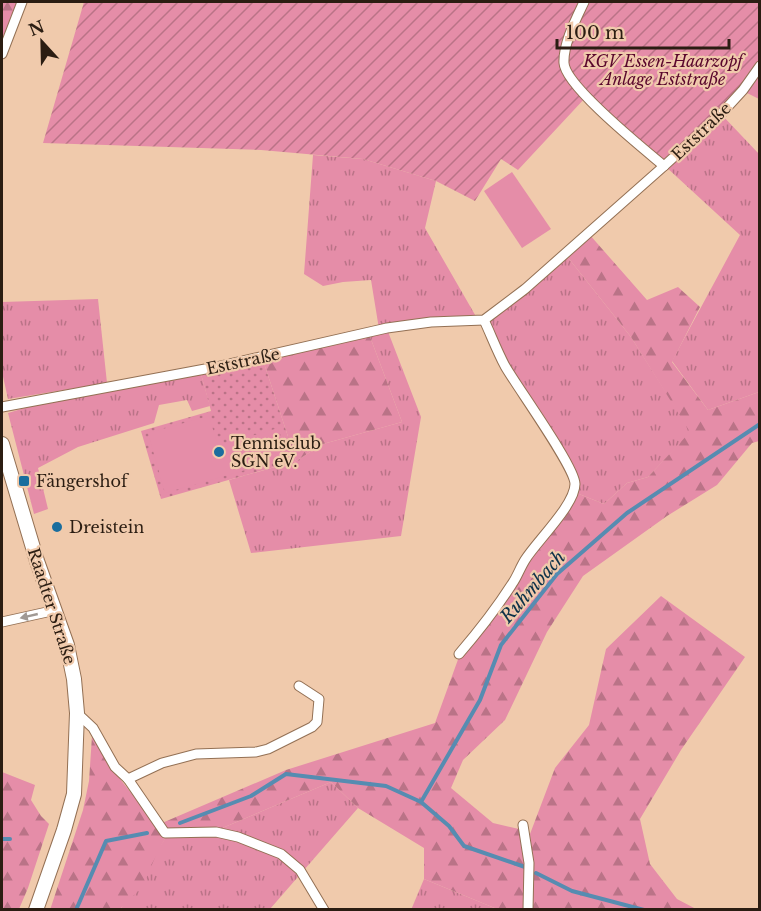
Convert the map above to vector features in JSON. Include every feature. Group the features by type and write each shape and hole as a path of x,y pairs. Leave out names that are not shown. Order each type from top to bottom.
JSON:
{"main road":[{"name":"Raadter Straße","path":"2,444 37,561 67,645 74,679 77,713 74,794 36,909"}],"street":[{"path":"2,54 22,2"},
{"name":"Eststraße","path":"584,2 565,53 564,65 567,75 589,99 664,166"},
{"name":"Eststraße","path":"2,407 216,367 387,328 431,322 484,320 525,289 721,114 743,90 759,66"},
{"path":"459,654 499,603 525,559 560,514 575,485 562,456 504,364 484,320"},
{"path":"2,622 56,610"},
{"path":"128,779 162,763 196,754 256,752 268,749 312,727 317,722 319,699 299,686"},
{"path":"77,713 93,728 115,767 128,779 165,833 216,832 238,837 281,854 300,870 324,909"},
{"path":"523,825 529,863 528,909"}],"green space":[{"path":"2,2 20,2 2,49"},
{"name":"KGV Essen-Haarzopf Anlage Eststraße","path":"84,2 759,2 759,65 743,90 664,165 590,99 564,65 586,97 518,170 501,159 475,201 436,181 363,159 261,150 43,143"},
{"path":"759,67 759,99 743,91"},
{"path":"721,114 759,154 759,392 708,410 672,361 740,235 665,166"},
{"path":"313,155 363,159 436,181 425,228 478,320 379,329 371,280 323,286 304,274"},
{"path":"512,172 551,229 522,248 484,191"},
{"path":"589,234 647,300 678,287 700,307 672,362 708,410 759,392 759,441 752,443 717,485 667,516 583,576 547,632 505,720 463,760 451,788 493,823 519,829 526,880 523,909 497,909 424,879 424,848 358,808 331,782 220,829 172,834 162,823 286,770 435,723 460,654 574,492 604,504 627,483 648,477 690,432 631,337 566,255"},
{"path":"566,255 631,337 691,432 648,477 627,483 604,504 574,492 577,485 506,364 486,321"},
{"path":"98,299 107,383 8,399 2,372 2,302"},
{"path":"387,329 421,417 401,536 251,553 229,480 296,461 323,444 402,422 369,334"},
{"path":"369,334 402,422 323,444 296,461 263,360"},
{"path":"263,360 296,461 161,499 141,431 211,411 201,374"},
{"path":"201,374 210,406 192,411 187,400 159,405 154,423 78,447 38,468 48,509 34,514 8,413 38,404"},
{"name":"Tennisclub SGN eV.","path":"209,416 218,446 278,428 287,458 165,493 148,433"},
{"path":"661,596 745,657 681,750 640,819 650,864 677,899 696,909 531,909 533,877 530,834 555,768 589,725 606,649"},
{"path":"92,736 109,765 166,837 143,886 120,909 50,910 83,810 89,781"},
{"path":"2,772 35,785 31,800 49,824 19,909 2,909"},
{"path":"331,782 358,808 270,909 120,910 166,837 220,829"},
{"path":"424,879 497,909 411,910"}],"waterway":[{"name":"Ruhmbach","path":"421,802 480,700 501,645 557,574 627,513 760,424"},
{"name":"Ruhmbach","path":"180,823 251,796 286,774 386,786 421,802 449,826 464,846 525,867"},
{"path":"76,910 106,841 147,833"},
{"name":"Ruhmbach","path":"2,839 10,839"},
{"name":"Ruhmbach","path":"536,873 572,891 644,910"}],"place":[{"name":"Tennisclub SGN eV.","path":"219,452"},
{"name":"Fängershof","path":"24,481"},
{"name":"Dreistein","path":"57,527"}]}
